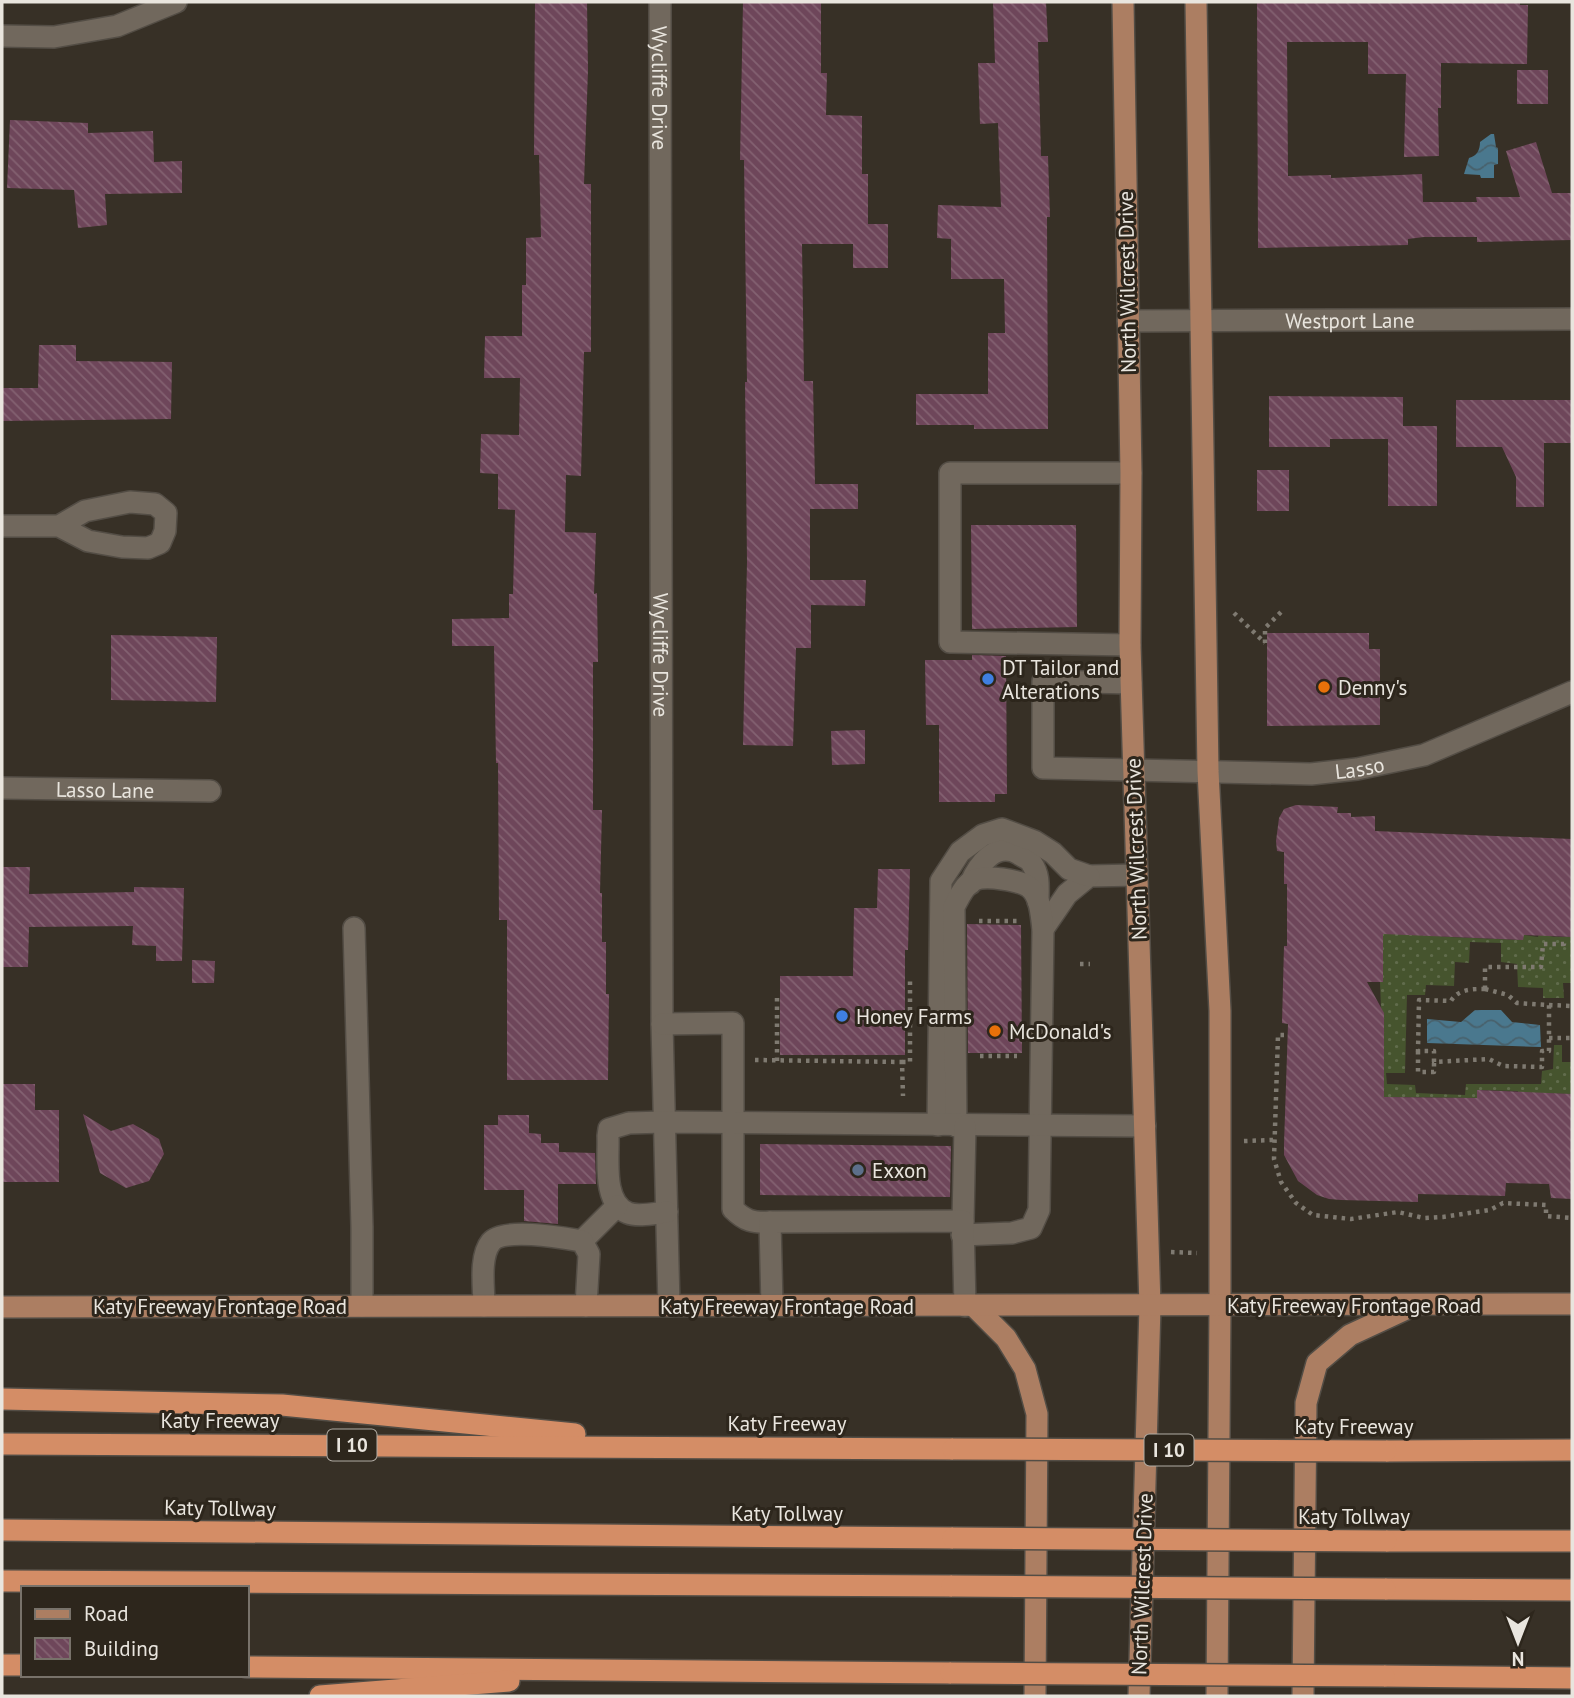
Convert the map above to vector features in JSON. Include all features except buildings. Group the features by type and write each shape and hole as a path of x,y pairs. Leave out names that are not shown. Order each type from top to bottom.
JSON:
{"highway":[{"path":"2,1399 282,1405 703,1447"},
{"name":"Katy Freeway","path":"2,1444 1572,1450"},
{"name":"Katy Tollway","path":"2,1530 1572,1541"},
{"path":"2,1581 1572,1590"},
{"path":"2,1665 21,1665"},
{"path":"248,1667 1572,1678"},
{"path":"320,1696 650,1670"}],"main road":[{"name":"North Wilcrest Drive","path":"1123,2 1131,473 1130,645 1150,1306 1139,1696"},
{"path":"1196,2 1208,771 1220,1010 1217,1696"},
{"name":"Katy Freeway Frontage Road","path":"2,1307 1572,1304"},
{"path":"1303,1696 1306,1403 1317,1363 1350,1335 1414,1305"},
{"path":"969,1306 1006,1338 1025,1369 1037,1414 1035,1696"}],"street":[{"path":"2,36 54,37 117,26 176,2"},
{"name":"Wycliffe Drive","path":"660,2 662,1024 669,1306"},
{"name":"Westport Lane","path":"1128,321 1572,318"},
{"path":"1130,645 950,642 950,473 1131,473"},
{"path":"2,526 59,526"},
{"name":"Lasso","path":"1131,683 1043,681 1043,768 1311,774 1357,769 1424,755 1572,692"},
{"name":"Lasso Lane","path":"2,788 210,791"},
{"path":"969,1306 953,1125 941,881 960,852 982,835 1002,830 1034,841 1053,853 1069,869 1089,876 1137,875"},
{"path":"662,1024 733,1023 733,1209 743,1219 755,1223 963,1228 1012,1233 1031,1228 1039,1210 1043,929 1038,901 1038,879 1032,862 1013,850 996,851 982,861 970,884"},
{"path":"1043,929 1067,894 1089,876"},
{"path":"953,1125 954,907 963,890 974,880 986,878 1008,879 1030,888 1038,901"},
{"path":"354,928 362,1306"},
{"path":"667,1212 630,1214 617,1206 610,1188 609,1129 629,1123 664,1122 1145,1126"},
{"path":"582,1241 617,1206"},
{"path":"770,1223 772,1306"},
{"path":"484,1306 484,1260 490,1242 500,1235 553,1236 582,1241"},
{"path":"582,1241 589,1254 586,1306"}],"path":[{"path":"1234,612 1265,643 1265,628 1281,612"},
{"path":"1485,989 1485,967 1541,967 1543,944 1564,944 1564,939"},
{"path":"1080,964 1090,964"},
{"path":"750,1060 910,1062 910,980"},
{"path":"1419,1051 1434,1051 1434,1072 1418,1072 1419,1000 1451,1001 1454,995 1464,990 1485,989 1508,995 1517,1003 1572,1006"},
{"path":"777,996 777,1061"},
{"path":"1434,1062 1489,1059 1503,1066 1542,1067 1542,1051 1549,1051 1549,1005"},
{"path":"1284,1035 1278,1035 1274,1159 1281,1182 1296,1203 1313,1215 1351,1219 1398,1212 1424,1218 1443,1217 1490,1210 1503,1203 1546,1205 1546,1216 1572,1218"},
{"path":"1549,1038 1572,1038"},
{"path":"977,1056 1027,1056"},
{"path":"902,1062 903,1096"},
{"path":"1240,1141 1273,1140"},
{"path":"1170,1252 1198,1253"}],"green space":[{"path":"1375,931 1522,940 1524,935 1538,937 1539,933 1554,937 1572,937 1572,983 1563,983 1564,998 1543,998 1543,988 1518,987 1517,964 1501,962 1501,943 1470,942 1469,963 1455,962 1454,986 1426,985 1425,995 1407,995 1405,1073 1386,1073 1387,1084 1415,1085 1416,1093 1465,1095 1466,1084 1541,1084 1542,1071 1553,1069 1554,1045 1562,1045 1562,1062 1572,1062 1572,1094 1532,1093 1518,1096 1518,1091 1477,1090 1477,1098 1378,1097 1384,1085 1380,982 1383,982 1383,959 1380,958"}],"water":[{"path":"1494,134 1498,148 1498,164 1494,165 1494,178 1464,174 1469,158 1478,152 1480,142"},
{"path":"1475,1010 1501,1010 1512,1022 1540,1025 1541,1047 1427,1043 1427,1019 1461,1022"}],"place":[{"name":"DT Tailor and Alterations","path":"988,679"},
{"name":"Denny's","path":"1324,687"},
{"name":"Honey Farms","path":"842,1016"},
{"name":"McDonald's","path":"995,1031"},
{"name":"Exxon","path":"858,1170"}]}
